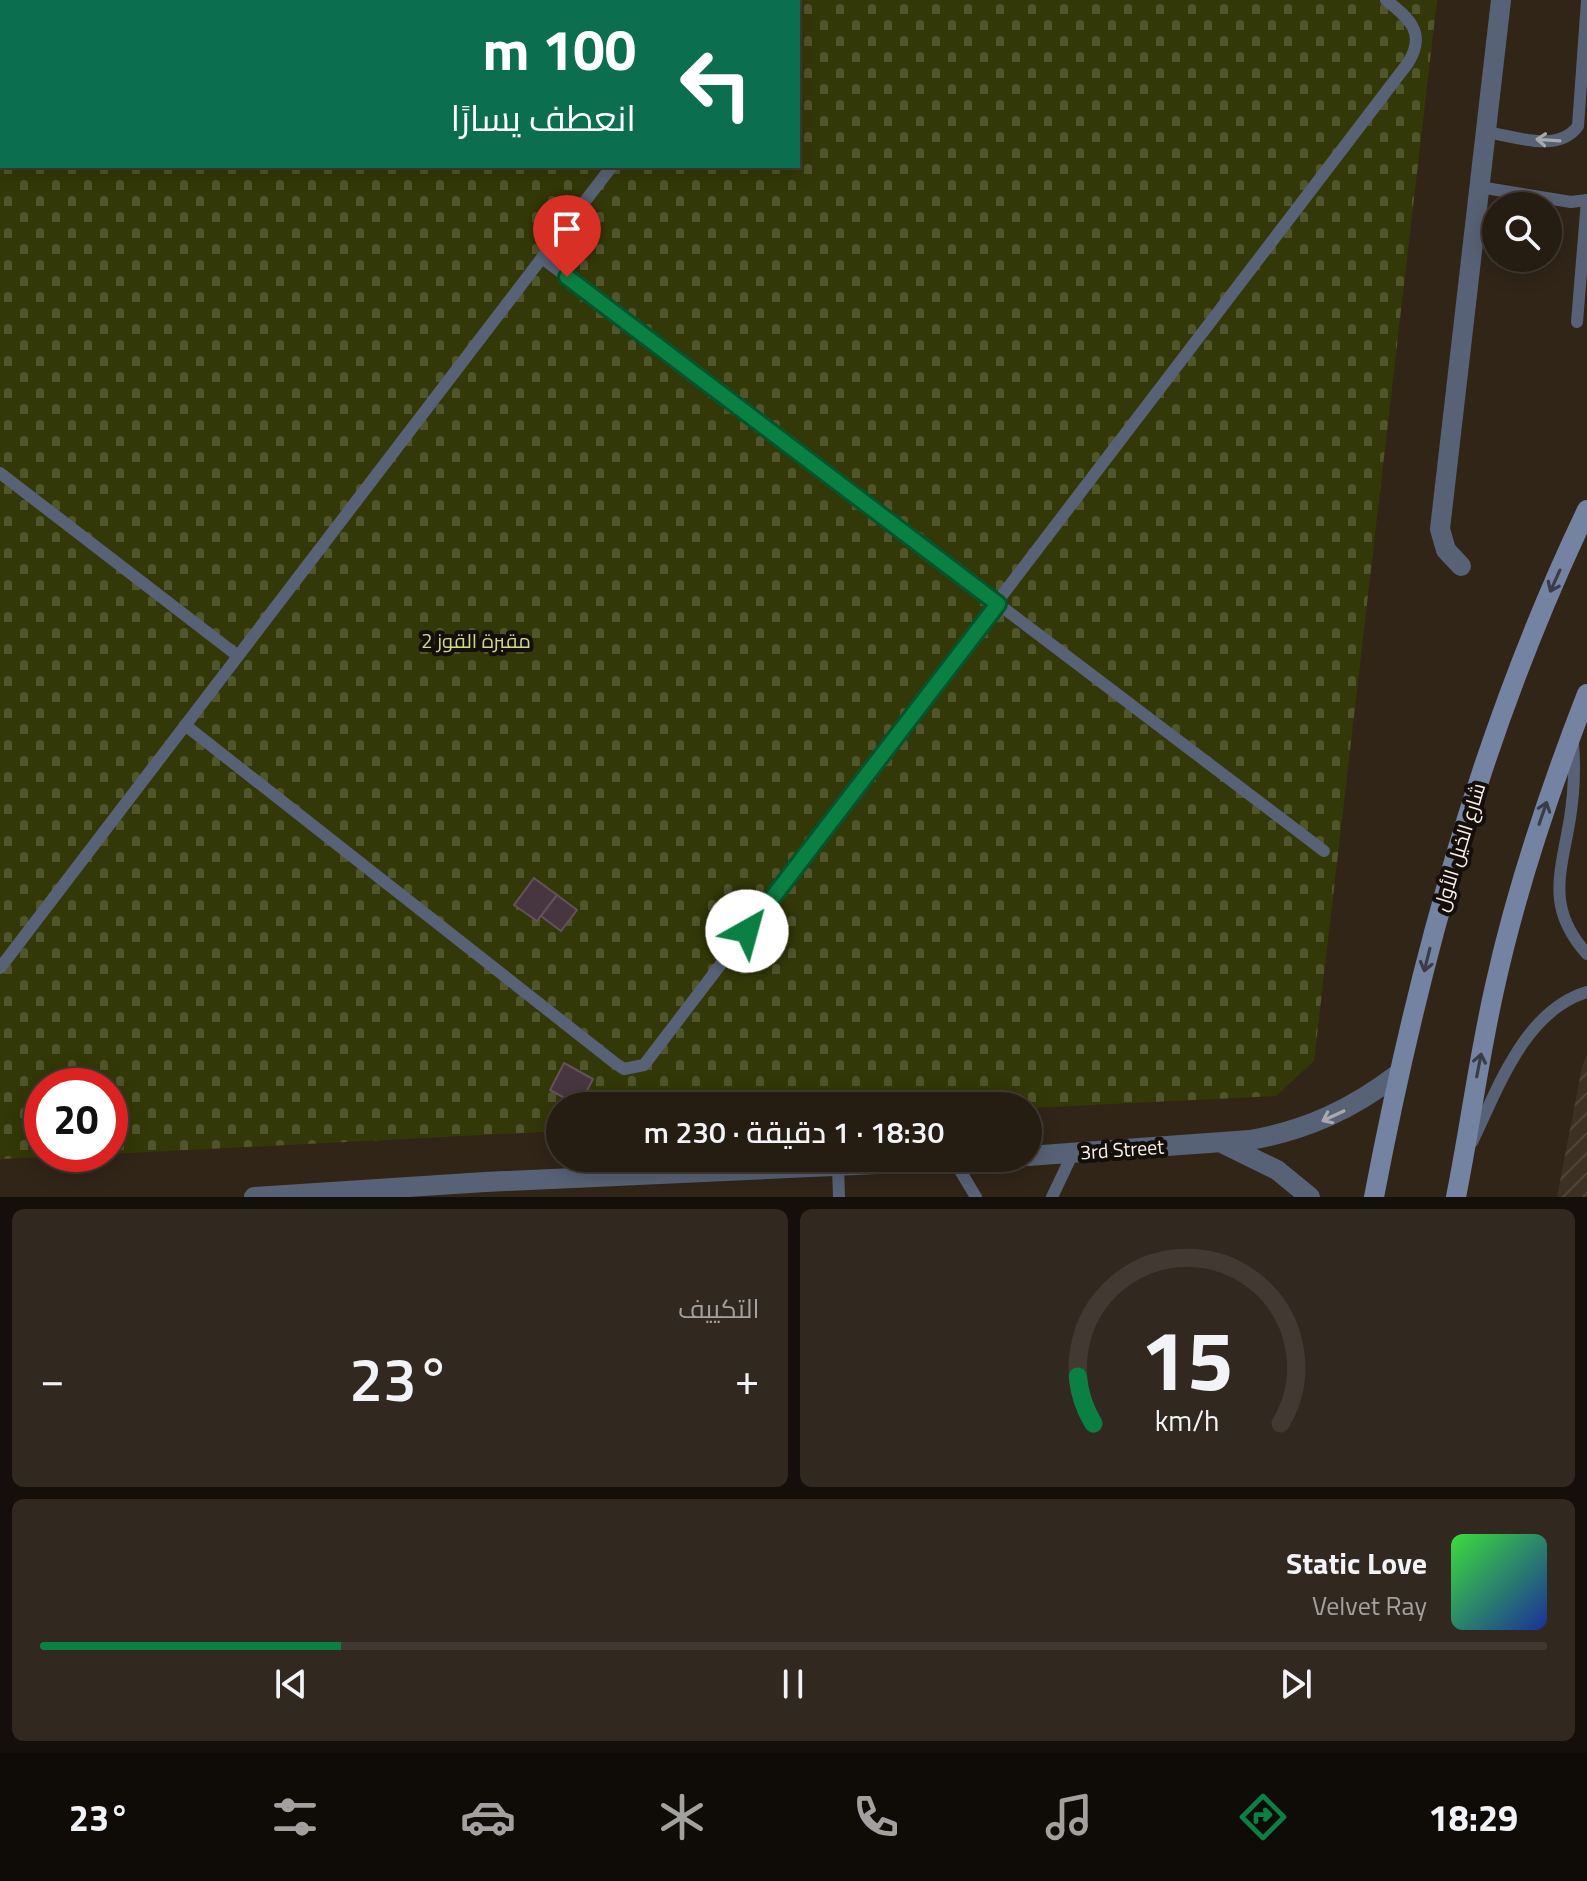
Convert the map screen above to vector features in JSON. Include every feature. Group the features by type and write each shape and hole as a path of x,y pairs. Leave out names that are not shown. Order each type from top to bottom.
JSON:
{"main road":[{"name":"شارع الخيل الأول","path":"1374,1197 1398,1074 1472,799 1526,652 1587,510"},
{"path":"1456,1197 1483,1043 1517,899 1587,694"}],"street":[{"path":"1461,566 1446,550 1440,529 1501,0"},
{"name":"3rd Street","path":"1042,1155 1282,1134 1313,1125 1362,1100 1398,1074"},
{"path":"1217,1142 1277,1170 1310,1197"},
{"path":"254,1197 605,1187 780,1172"}],"lane":[{"path":"185,725 615,1063 624,1069 634,1070 650,1057 1408,63 1418,39 1415,27 1386,0"},
{"path":"1486,132 1550,142 1571,136 1579,115 1587,1"},
{"path":"0,968 610,168"},
{"path":"1479,187 1571,202 1587,200 1577,322"},
{"path":"542,258 1324,851"},
{"path":"0,473 238,656"},
{"path":"1572,731 1573,789 1558,893 1563,917 1574,939 1587,954"},
{"path":"1464,1159 1528,1036 1552,1011 1587,992"},
{"path":"1052,1197 1073,1153"},
{"path":"838,1172 839,1197"},
{"path":"961,1172 976,1197"}],"shaded area":[{"path":"1587,1054 1587,1197 1557,1197 1582,1067"}],"green space":[{"name":"مقبرة القوز 2","path":"800,0 1437,0 1314,1061 1276,1096 1042,1107 1042,1092 546,1092 546,1132 128,1153 128,1068 24,1068 24,1158 0,1159 0,168 800,168"}],"building":[{"path":"534,878 557,895 537,921 514,905"},
{"path":"557,895 577,910 561,931 541,916"},
{"path":"564,1063 593,1079 586,1092 550,1090"}],"route":[{"path":"567,277 998,604 747,931"}]}
